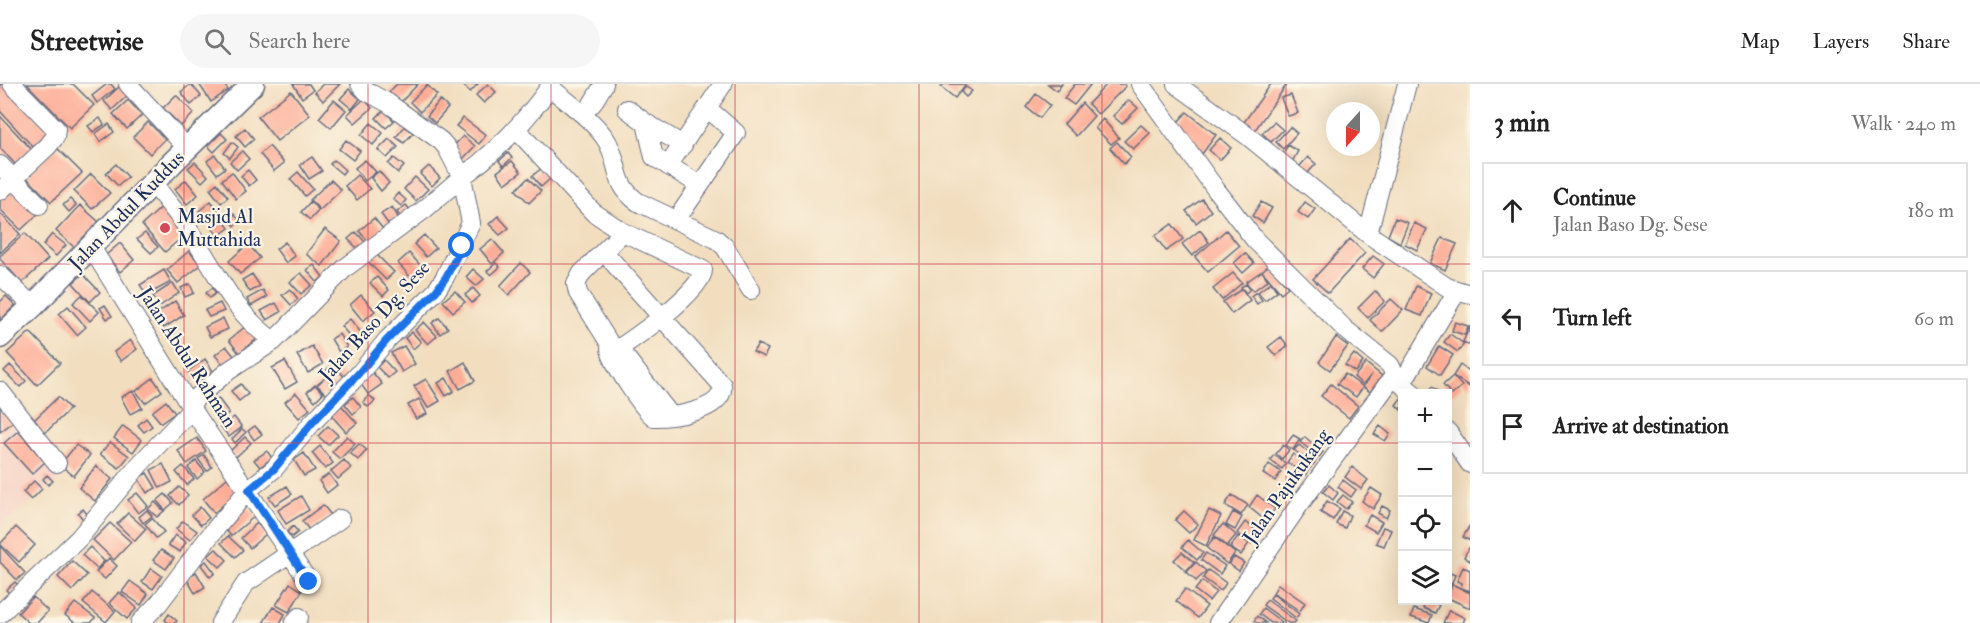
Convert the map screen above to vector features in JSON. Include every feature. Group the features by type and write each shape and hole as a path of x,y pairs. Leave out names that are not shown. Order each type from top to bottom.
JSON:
{"main road":[{"name":"Jalan Abdul Kuddus","path":"0,337 253,84"}],"street":[{"path":"7,184 48,146 55,137 56,129 12,84"},
{"path":"128,84 187,148"},
{"name":"Jalan Baso Dg. Sese","path":"140,623 159,603 212,533 249,490 274,469 387,340 436,291 446,277 471,223 462,177 447,148 441,141 388,103 366,91 360,84"},
{"path":"592,104 604,84"},
{"path":"668,166 723,84"},
{"path":"1140,84 1255,240 1346,330 1390,365 1403,384"},
{"path":"1176,84 1249,137 1368,234 1414,266 1464,292"},
{"path":"1368,234 1407,84"},
{"path":"0,614 79,538 191,406 228,371 274,340 345,268 425,209 495,151 551,86 606,139 621,186 628,195 716,239 725,247 751,290"},
{"path":"683,210 736,133 707,108"},
{"path":"627,109 683,145"},
{"path":"646,123 654,157 700,185"},
{"path":"516,129 593,212 623,232 703,270 698,284 662,317 613,349"},
{"path":"0,165 7,184 39,205"},
{"path":"153,182 189,229 206,260 244,316 274,340"},
{"path":"604,252 722,385 717,401 691,412 662,416 642,405 613,349 578,293 576,284 582,273 623,232"},
{"name":"Jalan Abdul Rahman","path":"91,247 191,406 309,582"},
{"path":"0,275 33,306"},
{"name":"Jalan Pajukukang","path":"1218,623 1297,508 1403,384 1464,292"},
{"path":"0,391 57,463"},
{"path":"1452,438 1470,464"},
{"path":"220,623 246,583 340,519"}],"shaded area":[{"path":"0,397 64,476 0,526"}],"building":[{"path":"0,84 5,84 50,132 33,147 0,111"},
{"path":"27,84 73,84 94,105 70,128"},
{"path":"107,84 111,84 115,89 97,103 92,96"},
{"path":"191,84 201,96 191,105 181,92"},
{"path":"199,84 224,84 228,90 211,102"},
{"path":"293,84 309,84 313,90 302,98"},
{"path":"323,84 340,84 323,101 315,92"},
{"path":"397,84 418,84 400,103 389,92"},
{"path":"462,84 478,84 470,92"},
{"path":"488,84 496,92 484,103 476,95"},
{"path":"944,84 966,84 955,98 941,87"},
{"path":"1048,84 1062,84 1057,91"},
{"path":"1075,84 1091,84 1074,105 1064,98"},
{"path":"1107,84 1126,86 1098,114 1088,104"},
{"path":"1271,84 1287,84 1255,130 1244,122"},
{"path":"121,85 129,94 112,110 104,101"},
{"path":"427,85 437,95 420,112 410,102"},
{"path":"966,87 972,91 966,97 961,92"},
{"path":"349,89 360,99 352,109 340,99"},
{"path":"291,91 310,115 277,141 258,117"},
{"path":"1036,94 1050,105 1040,118 1026,107"},
{"path":"176,95 194,113 181,126 163,108"},
{"path":"1291,95 1298,113 1288,116 1281,98"},
{"path":"364,99 372,108 355,123 347,115"},
{"path":"128,100 142,115 127,129 113,114"},
{"path":"334,100 346,110 331,128 319,118"},
{"path":"440,100 448,108 435,123 427,116"},
{"path":"1129,100 1138,108 1122,124 1113,116"},
{"path":"1082,103 1094,116 1076,136 1064,124"},
{"path":"384,110 394,121 386,128 376,118"},
{"path":"1187,112 1216,135 1202,154 1177,123"},
{"path":"0,116 33,151 17,166 0,148"},
{"path":"100,118 104,125 93,132 88,126"},
{"path":"463,118 486,135 479,144 456,126"},
{"path":"1103,119 1119,138 1111,144 1095,128"},
{"path":"148,122 165,139 150,154 133,137"},
{"path":"1274,122 1283,130 1271,142 1262,133"},
{"path":"371,123 383,133 373,145 361,135"},
{"path":"109,124 114,132 100,142 95,134"},
{"path":"1141,125 1150,133 1133,149 1124,141"},
{"path":"405,126 413,133 404,143 396,137"},
{"path":"1290,127 1297,133 1283,149 1276,142"},
{"path":"245,128 254,139 245,147 236,136"},
{"path":"221,133 227,139 214,152 208,146"},
{"path":"463,136 475,146 462,160 450,150"},
{"path":"1220,138 1231,148 1220,160 1209,150"},
{"path":"389,139 398,147 387,158 378,150"},
{"path":"346,140 360,151 353,160 339,149"},
{"path":"232,142 238,147 230,158 224,153"},
{"path":"1117,142 1131,157 1124,164 1110,148"},
{"path":"1288,145 1298,151 1292,162 1282,156"},
{"path":"269,146 284,163 274,171 260,154"},
{"path":"56,147 82,173 51,202 26,177"},
{"path":"242,151 249,159 237,170 230,162"},
{"path":"508,153 512,158 503,166 499,161"},
{"path":"215,155 225,168 217,174 207,161"},
{"path":"312,157 322,171 309,179 300,165"},
{"path":"1308,157 1316,164 1306,175 1298,168"},
{"path":"394,158 404,166 398,173 388,164"},
{"path":"334,160 345,170 342,174 330,164"},
{"path":"365,160 376,172 365,181 355,168"},
{"path":"512,161 521,172 505,184 497,172"},
{"path":"195,162 208,176 202,182 188,168"},
{"path":"116,164 128,177 118,186 106,173"},
{"path":"429,166 440,178 432,186 420,174"},
{"path":"542,168 550,179 541,187 532,176"},
{"path":"248,170 256,180 249,186 241,176"},
{"path":"379,171 389,183 381,191 371,178"},
{"path":"232,172 246,191 236,199 222,180"},
{"path":"298,172 313,189 305,196 290,179"},
{"path":"91,174 110,193 92,209 74,191"},
{"path":"357,175 370,189 357,200 345,186"},
{"path":"415,177 428,189 416,201 404,189"},
{"path":"528,178 541,191 529,203 516,190"},
{"path":"186,180 198,195 187,204 175,189"},
{"path":"331,180 341,190 320,210 310,200"},
{"path":"217,183 228,197 221,203 210,189"},
{"path":"14,186 40,212 21,230 0,209 0,200"},
{"path":"398,193 406,200 401,206 393,199"},
{"path":"70,199 76,205 69,212 63,205"},
{"path":"1202,199 1211,211 1196,223 1186,211"},
{"path":"211,201 218,210 206,220 199,211"},
{"path":"310,202 319,210 310,220 301,212"},
{"path":"1261,202 1272,208 1263,223 1252,216"},
{"path":"1305,202 1315,209 1308,219 1298,212"},
{"path":"80,205 99,222 75,248 56,231"},
{"name":"Masjid Al Muttahida","path":"164,205 188,232 165,252 142,225"},
{"path":"406,205 413,213 403,221 397,212"},
{"path":"392,207 401,222 391,228 381,214"},
{"path":"0,213 20,234 0,253"},
{"path":"233,213 240,221 235,226 228,218"},
{"path":"498,216 509,228 500,235 489,224"},
{"path":"374,218 383,229 368,241 359,231"},
{"path":"1395,218 1408,223 1400,243 1388,236"},
{"path":"223,220 229,228 218,236 212,228"},
{"path":"1414,223 1427,229 1417,250 1405,244"},
{"path":"1172,224 1183,239 1166,251 1155,236"},
{"path":"325,229 341,241 322,266 306,254"},
{"path":"1200,230 1209,242 1192,256 1182,244"},
{"path":"1226,230 1239,246 1208,272 1195,257"},
{"path":"356,232 365,242 358,249 348,239"},
{"path":"25,233 48,259 22,283 0,259 0,256"},
{"path":"145,233 158,247 151,253 137,239"},
{"path":"52,234 66,245 56,256 43,245"},
{"path":"424,235 436,248 426,257 414,244"},
{"path":"1442,238 1457,244 1445,270 1430,263"},
{"path":"492,239 504,253 492,264 480,249"},
{"path":"1350,239 1365,253 1328,293 1313,279"},
{"path":"285,242 295,256 286,263 276,249"},
{"path":"120,243 134,260 120,272 106,255"},
{"path":"248,244 260,258 240,274 229,261"},
{"path":"189,251 201,265 178,283 167,270"},
{"path":"409,253 422,267 411,278 398,263"},
{"path":"1245,253 1254,263 1243,273 1234,263"},
{"path":"376,254 394,272 386,280 368,262"},
{"path":"1373,256 1384,264 1373,278 1362,269"},
{"path":"496,263 500,267 491,275 487,271"},
{"path":"521,263 530,272 509,295 500,286"},
{"path":"314,265 323,277 317,282 307,270"},
{"path":"1269,265 1288,287 1281,293 1262,271"},
{"path":"473,269 484,279 476,286 466,277"},
{"path":"164,270 171,282 147,295 140,285"},
{"path":"1262,271 1268,280 1253,291 1246,282"},
{"path":"301,273 312,285 301,294 290,282"},
{"path":"1233,273 1242,283 1222,300 1213,289"},
{"path":"83,274 100,292 90,302 73,283"},
{"path":"252,274 260,286 250,292 242,280"},
{"path":"377,277 389,290 383,296 370,283"},
{"path":"1271,282 1277,291 1265,300 1258,292"},
{"path":"173,283 179,293 160,306 153,296"},
{"path":"190,284 194,293 185,297 181,288"},
{"path":"1246,284 1250,289 1246,293 1241,287"},
{"path":"1416,286 1431,293 1422,316 1406,310"},
{"path":"212,288 216,293 210,298 206,293"},
{"path":"473,288 480,296 472,303 465,295"},
{"path":"290,289 298,299 291,305 282,295"},
{"path":"1242,289 1250,300 1232,314 1223,302"},
{"path":"263,290 267,297 251,306 247,299"},
{"path":"455,291 465,302 453,312 443,301"},
{"path":"1375,291 1385,301 1368,318 1358,308"},
{"path":"1256,292 1262,300 1257,304 1251,296"},
{"path":"82,295 99,312 90,321 73,303"},
{"path":"361,295 375,311 363,321 350,305"},
{"path":"6,296 15,305 0,321 0,302"},
{"path":"1391,299 1403,310 1382,332 1370,320"},
{"path":"175,301 184,315 164,328 155,315"},
{"path":"220,303 224,311 209,317 205,310"},
{"path":"276,303 281,312 267,320 261,311"},
{"path":"105,305 112,316 107,319 100,308"},
{"path":"68,306 86,327 77,335 59,314"},
{"path":"223,318 228,329 210,337 205,327"},
{"path":"439,318 448,328 440,334 432,323"},
{"path":"350,319 362,334 354,341 341,326"},
{"path":"424,322 437,336 428,344 415,330"},
{"path":"1455,322 1468,326 1465,335 1452,331"},
{"path":"247,325 258,338 239,353 229,340"},
{"path":"1470,326 1470,345 1463,342"},
{"path":"30,332 60,363 37,385 7,353"},
{"path":"412,332 421,342 413,349 405,338"},
{"path":"339,334 347,347 339,352 331,339"},
{"path":"1450,334 1464,344 1458,352 1444,342"},
{"path":"1281,337 1288,346 1276,356 1268,347"},
{"path":"1336,337 1348,346 1330,370 1319,362"},
{"path":"130,340 137,349 121,361 114,352"},
{"path":"758,344 768,349 764,357 753,352"},
{"path":"226,346 234,356 224,365 215,355"},
{"path":"312,346 323,364 308,373 297,355"},
{"path":"404,346 415,364 402,372 391,353"},
{"path":"1439,346 1453,355 1440,375 1427,366"},
{"path":"1354,354 1363,362 1355,372 1345,365"},
{"path":"205,359 213,371 196,383 188,371"},
{"path":"384,360 395,372 388,378 377,367"},
{"path":"285,361 297,382 285,389 272,368"},
{"path":"465,362 475,381 460,389 450,371"},
{"path":"1366,363 1382,376 1370,392 1363,387 1372,374 1363,385 1354,377"},
{"path":"333,364 348,381 341,388 325,371"},
{"path":"10,365 26,381 20,387 4,371"},
{"path":"1460,365 1470,372 1470,387 1453,376"},
{"path":"373,373 382,384 368,394 360,383"},
{"path":"1345,374 1363,387 1356,397 1337,384"},
{"path":"1453,376 1462,386 1452,395 1452,389 1447,389 1443,385"},
{"path":"326,377 338,390 330,398 317,385"},
{"path":"153,378 162,391 145,403 136,391"},
{"path":"446,378 454,391 446,396 438,383"},
{"path":"426,379 440,401 428,408 414,386"},
{"path":"241,384 248,394 239,401 231,391"},
{"path":"1331,384 1358,406 1349,418 1321,396"},
{"path":"315,385 323,393 315,401 307,392"},
{"path":"133,391 142,408 130,414 121,397"},
{"path":"296,393 310,409 299,418 285,402"},
{"path":"369,395 375,401 368,407 363,402"},
{"path":"58,397 70,409 44,434 32,422"},
{"path":"353,397 361,407 353,414 345,404"},
{"path":"218,398 229,413 219,420 208,406"},
{"path":"419,399 427,414 416,419 408,405"},
{"path":"166,401 175,413 161,423 152,412"},
{"path":"0,405 13,422 0,432"},
{"path":"341,405 357,423 346,432 331,415"},
{"path":"234,417 242,427 229,437 221,427"},
{"path":"146,418 152,426 144,432 138,425"},
{"path":"123,426 142,440 133,452 114,438"},
{"path":"255,426 262,434 254,440 248,431"},
{"path":"328,426 338,435 328,445 318,436"},
{"path":"1380,426 1390,434 1385,441 1374,434"},
{"path":"242,429 246,432 235,443 232,439"},
{"path":"18,431 45,462 32,474 4,443"},
{"path":"1293,435 1300,439 1293,450 1286,445"},
{"path":"347,436 355,444 340,459 332,452"},
{"path":"245,437 251,443 236,457 230,451"},
{"path":"1305,437 1323,452 1319,457 1300,442"},
{"path":"197,438 206,451 187,464 178,451"},
{"path":"110,442 129,456 119,468 100,454"},
{"path":"359,444 367,450 358,460 350,453"},
{"path":"76,445 90,455 74,476 60,465"},
{"path":"1283,445 1289,450 1282,459 1276,454"},
{"path":"1299,445 1317,459 1313,465 1294,450"},
{"path":"320,446 333,463 325,469 312,453"},
{"path":"267,451 272,458 260,467 254,460"},
{"path":"304,453 315,470 304,476 294,460"},
{"path":"1293,454 1311,467 1305,475 1287,462"},
{"path":"204,455 212,467 207,471 198,459"},
{"path":"1274,455 1286,464 1282,469 1270,460"},
{"path":"344,460 351,468 338,479 331,471"},
{"path":"196,461 205,472 197,479 188,468"},
{"path":"163,464 172,482 160,488 151,470"},
{"path":"1269,464 1281,472 1275,481 1263,474"},
{"path":"96,466 112,479 95,501 79,488"},
{"path":"183,466 194,479 187,485 176,472"},
{"path":"1352,467 1368,480 1361,489 1345,477"},
{"path":"1297,472 1303,475 1300,480 1295,476"},
{"path":"147,473 156,488 147,493 138,478"},
{"path":"329,474 337,485 327,493 319,481"},
{"path":"47,475 53,481 48,485 43,479"},
{"path":"227,478 239,491 214,513 203,499"},
{"path":"1343,480 1356,490 1351,497 1338,487"},
{"path":"34,481 42,489 31,500 23,492"},
{"path":"1329,485 1338,493 1333,500 1323,492"},
{"path":"287,486 292,494 275,505 269,497"},
{"path":"179,487 188,495 179,505 170,496"},
{"path":"1371,488 1382,495 1373,509 1362,501"},
{"path":"137,493 148,506 138,513 128,500"},
{"path":"165,494 173,503 165,510 157,501"},
{"path":"1232,495 1248,505 1241,515 1225,505"},
{"path":"1257,495 1275,509 1266,521 1249,507"},
{"path":"1343,495 1352,502 1346,509 1337,502"},
{"path":"301,496 309,510 286,524 278,510"},
{"path":"1327,501 1340,509 1333,520 1320,512"},
{"path":"155,502 164,511 157,517 148,509"},
{"path":"323,505 331,515 310,531 302,521"},
{"path":"246,506 255,516 231,536 222,525"},
{"path":"1382,506 1390,510 1386,518 1378,513"},
{"path":"200,507 209,518 201,525 192,515"},
{"path":"83,509 91,519 86,523 78,513"},
{"path":"147,510 152,516 143,523 139,517"},
{"path":"1209,510 1221,516 1206,546 1194,540"},
{"path":"1184,511 1198,524 1189,533 1175,520"},
{"path":"1342,511 1350,515 1345,528 1336,524"},
{"path":"1233,512 1242,517 1235,530 1226,525"},
{"path":"128,513 146,529 135,541 117,524"},
{"path":"1370,515 1382,522 1376,532 1364,525"},
{"path":"152,518 164,532 156,538 145,524"},
{"path":"183,521 197,531 190,540 176,529"},
{"path":"1245,522 1260,533 1252,544 1237,533"},
{"path":"110,523 131,542 114,560 93,540"},
{"path":"257,523 266,534 250,548 241,538"},
{"path":"1223,524 1236,535 1227,546 1214,535"},
{"path":"1470,525 1470,541 1463,537"},
{"path":"293,526 298,532 292,537 287,532"},
{"path":"16,527 35,545 19,562 0,544"},
{"path":"1383,527 1391,530 1384,546 1376,543"},
{"path":"175,535 186,542 180,552 168,545"},
{"path":"228,536 243,550 235,557 221,543"},
{"path":"1238,536 1249,543 1241,555 1230,548"},
{"path":"1214,537 1235,553 1227,564 1207,548"},
{"path":"1188,540 1203,553 1197,560 1182,547"},
{"path":"0,546 25,573 17,580 0,562"},
{"path":"1470,546 1470,561 1464,557"},
{"path":"90,547 104,561 97,569 82,555"},
{"path":"216,549 227,560 220,567 208,556"},
{"path":"161,550 174,558 166,569 153,560"},
{"path":"1182,552 1194,562 1186,571 1174,560"},
{"path":"1206,553 1225,566 1220,574 1201,560"},
{"path":"1234,557 1244,563 1239,571 1229,564"},
{"path":"109,558 117,566 105,579 96,572"},
{"path":"72,561 87,575 72,591 58,577"},
{"path":"206,561 215,573 210,577 201,565"},
{"path":"1196,562 1206,571 1196,581 1187,572"},
{"path":"1463,567 1470,570 1470,591 1461,588 1462,583 1457,581"},
{"path":"151,568 162,576 153,589 142,582"},
{"path":"1208,570 1226,583 1221,591 1203,578"},
{"path":"196,572 205,587 195,593 186,578"},
{"path":"130,581 148,594 141,605 122,592"},
{"path":"1202,581 1216,592 1209,601 1195,590"},
{"path":"15,582 20,587 11,595 6,590"},
{"path":"290,583 302,591 289,612 276,605"},
{"path":"1278,584 1305,603 1300,611 1273,593"},
{"path":"1452,584 1470,593 1470,608 1452,600"},
{"path":"1185,589 1207,606 1198,618 1176,601"},
{"path":"92,592 115,611 106,622 83,603"},
{"path":"119,592 137,608 127,619 109,603"},
{"path":"1273,594 1299,614 1296,618 1270,598"},
{"path":"33,597 48,611 37,623 29,623 18,613"},
{"path":"1267,600 1296,621 1288,623 1263,605"},
{"path":"75,603 95,618 91,623 75,623 65,615"},
{"path":"1424,605 1439,605 1435,613 1423,608"},
{"path":"273,607 285,614 280,623 263,623"},
{"path":"1263,608 1283,623 1271,623 1259,614"},
{"path":"1414,609 1432,615 1429,623 1411,617"},
{"path":"1449,610 1465,618 1463,623 1443,623"},
{"path":"169,614 177,621 175,623 168,623 165,620"},
{"path":"1257,616 1266,623 1254,621"}],"place":[{"name":"Masjid Al Muttahida","path":"165,228"}],"route":[{"path":"309,582 249,490 274,469 387,340 436,291 462,246"}]}
